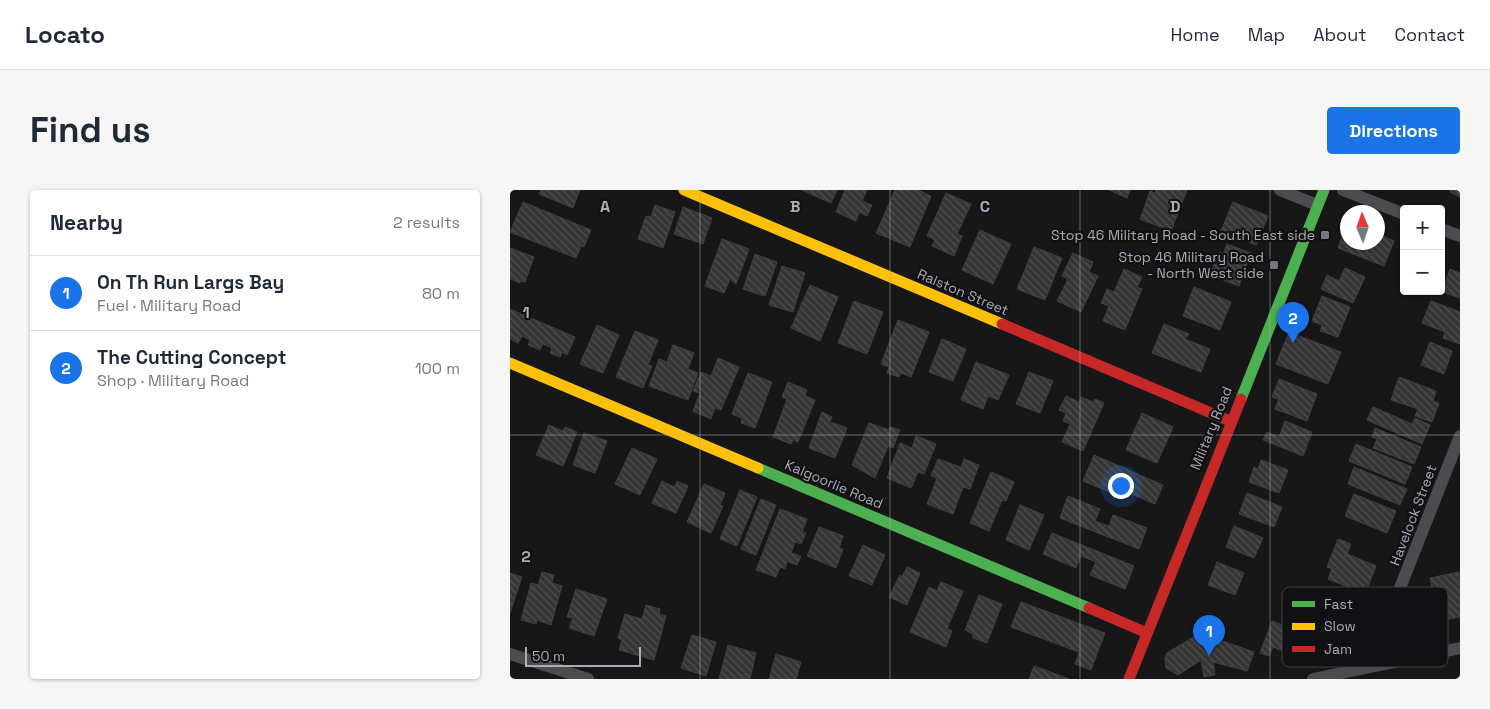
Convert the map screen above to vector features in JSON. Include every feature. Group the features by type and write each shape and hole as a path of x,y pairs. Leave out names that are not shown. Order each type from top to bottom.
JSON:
{"street":[{"name":"Ralston Street","path":"684,190 1230,421"},
{"path":"1280,190 1317,205"},
{"name":"Military Road","path":"1129,679 1230,421 1324,190"},
{"path":"1343,190 1400,212"},
{"path":"1445,230 1460,236"},
{"name":"Kalgoorlie Road","path":"510,363 1147,633"},
{"name":"Havelock Street","path":"1400,587 1460,436"},
{"path":"510,654 588,679"},
{"path":"1313,679 1371,667"}],"building":[{"path":"541,190 580,190 573,208 539,194"},
{"path":"802,190 837,190 831,203"},
{"path":"845,190 867,190 862,201 872,205 867,216 859,212 856,221 836,212"},
{"path":"895,190 918,190 931,196 910,247 876,233"},
{"path":"1109,190 1130,190 1127,198"},
{"path":"1156,190 1187,190 1171,231 1140,219 1150,191 1155,193"},
{"path":"1450,190 1460,190 1460,197 1450,192"},
{"path":"946,193 971,204 957,234 962,236 954,256 932,246 935,240 927,236"},
{"path":"523,202 591,230 584,247 581,246 576,258 510,232"},
{"path":"1233,202 1268,216 1256,245 1221,231"},
{"path":"655,205 675,212 663,248 638,239 646,216 651,217"},
{"path":"683,207 712,218 703,244 674,234"},
{"path":"980,230 1011,244 993,284 962,270"},
{"path":"1385,237 1394,241 1384,266 1343,250 1385,250"},
{"path":"722,239 749,249 736,284 730,279 724,293 705,286"},
{"path":"1227,244 1251,253 1239,286 1210,275 1219,252 1223,254"},
{"path":"1034,247 1062,258 1045,300 1017,289"},
{"path":"510,248 534,257 525,282 520,281 520,283 510,279"},
{"path":"1073,253 1093,262 1089,272 1098,276 1081,312 1057,301 1068,279 1062,276"},
{"path":"755,254 777,262 765,296 743,289"},
{"path":"782,266 805,273 793,312 769,305"},
{"path":"1345,268 1365,277 1353,303 1321,289 1327,275 1339,281"},
{"path":"1124,269 1142,277 1137,287 1142,289 1125,330 1103,321 1109,306 1101,303 1107,289 1114,292"},
{"path":"1450,269 1460,273 1460,298 1445,293 1445,283"},
{"path":"810,285 838,297 820,341 791,328"},
{"path":"1194,287 1231,302 1220,330 1183,316"},
{"path":"1322,296 1350,307 1338,337 1320,331 1322,325 1312,321"},
{"path":"854,301 883,312 867,354 838,343"},
{"path":"1431,301 1460,312 1460,344 1443,338 1445,332 1422,323"},
{"path":"510,309 575,337 567,355 562,352 560,357 550,353 552,348 543,344 540,350 528,345 530,340 522,336 518,343 510,339"},
{"path":"898,320 929,332 911,377 901,373 899,377 887,373 889,367 881,364"},
{"path":"1164,324 1189,334 1185,339 1210,349 1201,372 1152,353"},
{"path":"597,325 619,335 603,373 580,364"},
{"path":"635,331 658,340 648,365 652,366 643,388 616,377"},
{"path":"1289,332 1341,352 1328,384 1276,364"},
{"path":"942,339 966,349 953,381 929,372"},
{"path":"1430,342 1452,351 1444,374 1421,365"},
{"path":"673,345 694,353 688,369 698,373 688,400 649,386 659,359 667,362"},
{"path":"718,358 739,367 721,410 715,408 711,419 693,411 700,393 693,391 701,372 711,376"},
{"path":"976,362 1009,375 998,400 988,396 983,409 961,400"},
{"path":"1029,372 1053,381 1040,413 1016,404"},
{"path":"748,373 772,382 755,428 741,423 742,418 732,414"},
{"path":"1399,377 1436,391 1433,401 1439,403 1432,422 1415,416 1418,409 1391,400"},
{"path":"1279,379 1317,394 1307,421 1275,409 1279,399 1272,397"},
{"path":"788,382 807,390 805,396 815,400 798,442 793,440 791,444 773,437 787,399 782,397"},
{"path":"1066,396 1079,402 1081,397 1093,402 1095,399 1104,403 1083,451 1062,442 1070,424 1063,421 1066,413 1059,410"},
{"path":"1373,407 1412,424 1415,418 1430,425 1422,444 1367,420"},
{"path":"822,412 832,417 830,422 847,428 835,458 809,448"},
{"path":"1142,413 1173,427 1157,463 1126,450"},
{"path":"1285,421 1312,432 1303,456 1263,440 1267,432 1279,437"},
{"path":"869,423 889,430 890,427 900,430 893,448 888,446 875,478 852,465"},
{"path":"549,425 563,431 565,427 577,432 563,466 536,455"},
{"path":"1375,428 1421,447 1414,464 1373,448 1377,439 1372,437"},
{"path":"584,433 607,441 595,473 573,465"},
{"path":"916,436 936,444 924,474 918,472 911,488 887,478 900,443 912,448"},
{"path":"1356,444 1412,467 1405,484 1349,461"},
{"path":"632,448 657,459 640,495 615,484"},
{"path":"1094,455 1163,485 1155,504 1117,488 1115,494 1083,481"},
{"path":"938,459 961,467 964,459 979,465 970,489 963,487 953,514 927,504 937,478 931,476"},
{"path":"1261,460 1288,470 1279,493 1249,482 1254,467 1258,469"},
{"path":"1354,467 1407,489 1400,505 1348,484"},
{"path":"991,472 1014,482 1006,501 1002,500 989,531 970,523"},
{"path":"662,481 675,487 677,481 688,486 676,513 652,503"},
{"path":"704,484 725,493 720,505 723,506 711,533 687,522"},
{"path":"740,490 757,497 737,546 720,539"},
{"path":"1247,493 1282,507 1274,527 1239,514"},
{"path":"1354,494 1396,511 1387,533 1345,516"},
{"path":"1068,496 1100,509 1095,521 1109,526 1113,515 1147,528 1139,549 1060,518"},
{"path":"761,499 776,505 756,555 741,549"},
{"path":"1020,505 1044,515 1029,550 1006,540"},
{"path":"780,509 807,519 802,532 806,533 801,544 795,542 791,553 801,556 797,565 787,561 785,569 780,567 776,577 756,570"},
{"path":"1234,526 1263,538 1254,558 1226,547"},
{"path":"819,527 843,536 839,548 843,549 836,568 807,556"},
{"path":"1052,533 1134,566 1125,589 1090,575 1096,562 1081,556 1076,568 1043,554"},
{"path":"1338,539 1351,544 1347,554 1376,566 1368,587 1348,587 1328,579 1332,569 1327,567"},
{"path":"863,545 885,555 872,585 849,576"},
{"path":"1217,562 1244,573 1235,595 1208,585"},
{"path":"907,567 920,573 907,605 889,597 900,575 902,577"},
{"path":"542,572 554,575 552,583 562,586 551,625 537,620 536,624 521,620 531,583 538,585"},
{"path":"1459,572 1460,617 1448,619 1448,587 1432,587 1430,578"},
{"path":"510,573 522,577 510,613"},
{"path":"941,582 963,591 947,629 952,631 946,647 910,632 929,587 937,591"},
{"path":"576,589 607,599 594,636 569,628 573,618 567,617"},
{"path":"979,595 1002,604 987,643 973,638 973,634 965,630"},
{"path":"1021,602 1105,633 1091,670 1075,664 1079,652 1011,627"},
{"path":"646,605 660,609 659,614 666,616 654,660 619,650 622,640 618,638 625,614 642,619"},
{"path":"1272,621 1282,625 1282,651 1273,647 1269,656 1260,653"},
{"path":"1200,633 1254,652 1247,671 1213,662 1215,675 1204,677 1201,660 1178,675 1166,668 1165,658 1167,653"},
{"path":"692,635 716,642 706,676 681,668"},
{"path":"728,645 756,653 750,679 719,679"},
{"path":"776,654 801,662 796,679 769,679"},
{"path":"1034,666 1069,679 1029,679"}],"traffic: fast":[{"path":"1241,399 1324,190"},
{"path":"758,468 1089,608"}],"traffic: slow":[{"path":"684,190 1002,324"},
{"path":"510,363 758,468"}],"traffic: jam":[{"path":"1002,324 1230,421"},
{"path":"1129,679 1241,399"},
{"path":"1089,608 1147,633"}],"place":[{"name":"Stop 46 Military Road - South East side","path":"1325,235"},
{"name":"Stop 46 Military Road - North West side","path":"1274,265"},
{"name":"The Cutting Concept","path":"1293,343"},
{"name":"On Th Run Largs Bay","path":"1209,656"}]}
